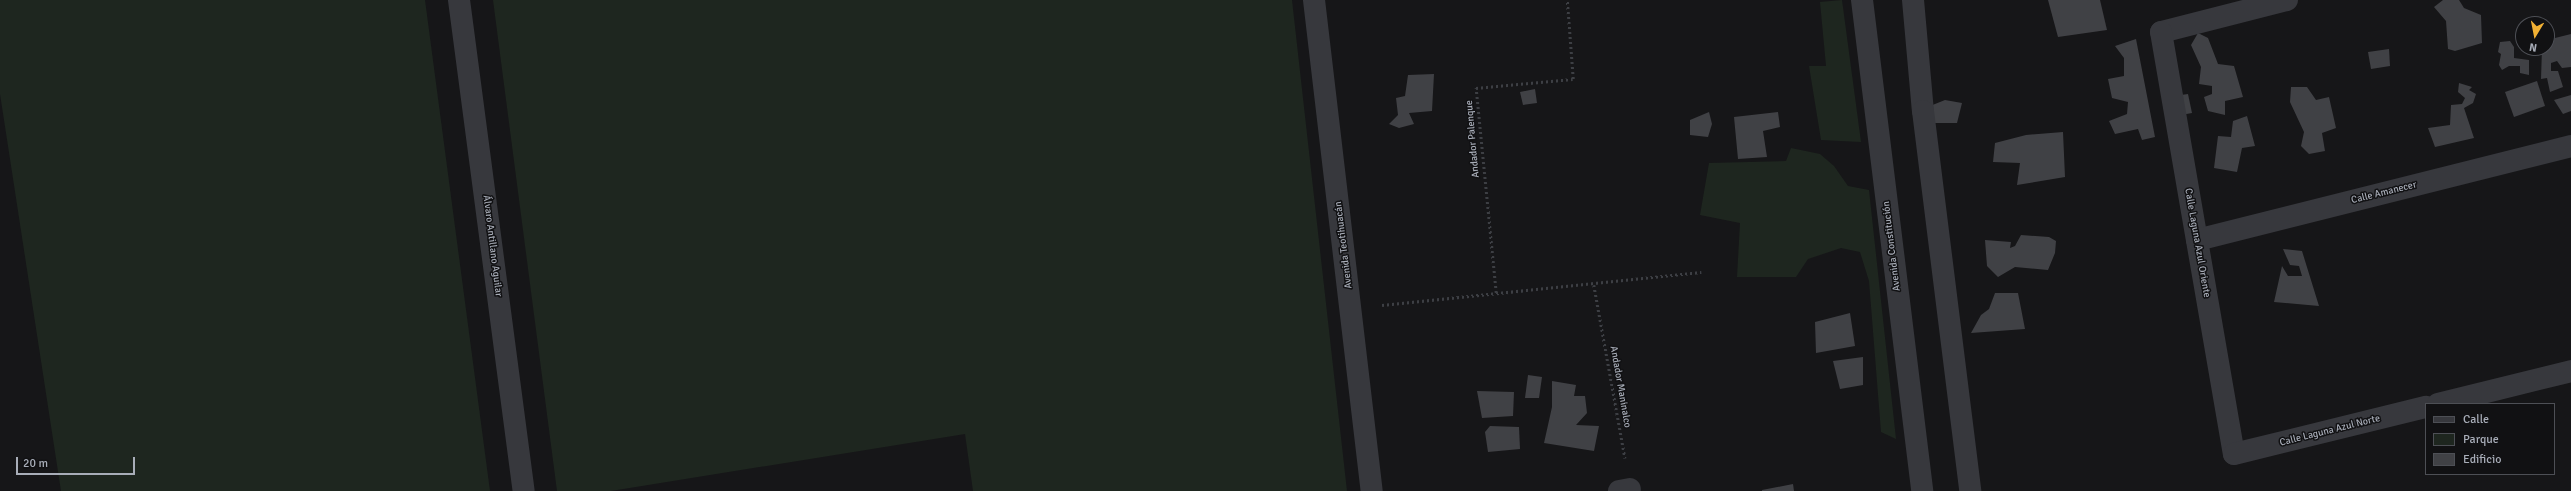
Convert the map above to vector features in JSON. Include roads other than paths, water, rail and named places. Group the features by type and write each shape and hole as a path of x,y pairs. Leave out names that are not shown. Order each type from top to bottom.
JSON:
{"street":[{"name":"Álvaro Antillano Aguilar","path":"459,0 524,491"},
{"name":"Avenida Teotihuacán","path":"1314,0 1352,309 1372,491"},
{"name":"Avenida Constitución","path":"1862,0 1922,491"},
{"path":"1913,0 1923,111 1970,491"},
{"name":"Calle Laguna Azul Oriente","path":"2234,454 2161,32 2287,0"},
{"name":"Calle Amanecer","path":"2197,240 2571,146"},
{"path":"2442,403 2571,372"},
{"name":"Calle Laguna Azul Norte","path":"2234,454 2425,407"}]}
